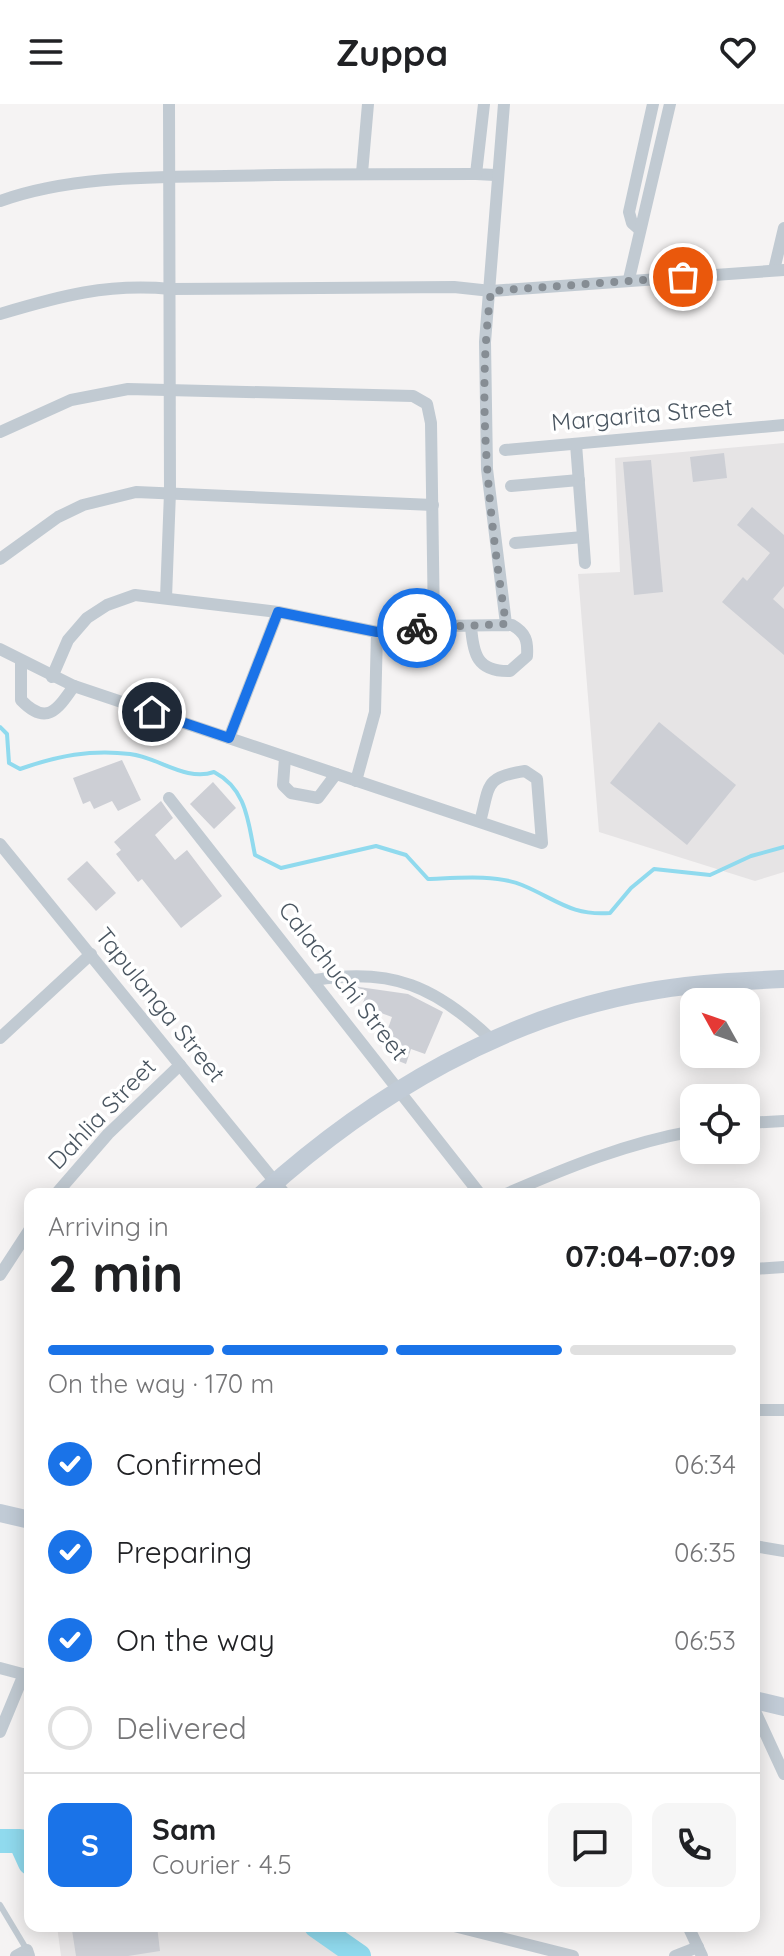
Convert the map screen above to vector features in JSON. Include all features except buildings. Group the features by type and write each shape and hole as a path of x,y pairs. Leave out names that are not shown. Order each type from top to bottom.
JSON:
{"street":[{"path":"166,598 170,492 169,104"},
{"path":"362,173 368,104"},
{"path":"476,174 484,104"},
{"path":"504,104 495,175 491,291 485,342 487,469 506,624"},
{"path":"640,230 632,223 629,212 653,104"},
{"path":"629,279 670,104"},
{"path":"0,201 25,192 77,184 169,177 362,173 495,175"},
{"path":"0,314 66,295 129,285 171,289 454,287 491,291 779,270 784,228"},
{"path":"0,432 42,410 128,389 413,396 427,404 431,423 434,626"},
{"name":"Margarita Street","path":"505,450 784,425"},
{"path":"576,444 585,563"},
{"path":"511,486 579,480"},
{"path":"0,559 36,530 83,505 136,492 433,505"},
{"path":"515,543 583,537"},
{"path":"52,677 68,640 87,618 107,605 135,595 278,612 377,632 434,626 506,624 523,631 528,642 527,656 510,671 485,667 475,658 471,626"},
{"path":"229,738 278,612"},
{"path":"356,781 375,712 377,632"},
{"path":"0,649 74,686 542,843 537,779 525,771 498,775 490,781 480,822"},
{"path":"21,662 21,700 30,709 45,714 58,709 74,686"},
{"path":"285,758 283,785 291,793 318,798 336,774"},
{"name":"Calachuchi Street","path":"169,798 475,1188"},
{"name":"Tapulanga Street","path":"1,845 180,1065 272,1188"},
{"path":"0,1038 91,954"},
{"path":"315,980 347,975 379,976 411,983 441,997 491,1039"},
{"path":"276,1188 399,1087 491,1039 553,1017 655,990 784,979"},
{"name":"Dahlia Street","path":"61,1188 108,1134 180,1065"},
{"path":"760,1122 784,1121"},
{"path":"520,1188 578,1162 651,1139 680,1134"},
{"path":"0,1275 24,1238"},
{"path":"760,1269 784,1267"},
{"path":"760,1410 784,1410"},
{"path":"0,1513 24,1519"},
{"path":"760,1547 784,1551"},
{"path":"0,1654 2,1668 24,1674"},
{"path":"0,1732 24,1681"},
{"path":"760,1701 784,1707"},
{"path":"760,1722 784,1774"},
{"path":"478,1932 573,1956"},
{"path":"675,1956 700,1952 691,1932"}],"lane":[{"path":"0,1905 24,1954"}],"shaded area":[{"path":"784,443 784,872 755,881 599,832 578,574 620,572 615,458"},
{"path":"58,1932 325,1932 359,1956 61,1956"}],"waterway":[{"path":"0,727 7,734 9,763 20,769 61,757 102,752 140,756 193,774 214,772 225,779 240,797 255,855 281,868 376,846 406,855 428,879 500,879 522,885 574,909 610,913 631,888 654,869 710,875 751,856 784,847"},
{"path":"0,1841 20,1841 24,1850"},
{"path":"325,1932 359,1956"}],"way so far":[{"path":"417,628 506,624 495,555 487,469 485,342 491,291 683,277"}],"route":[{"path":"152,712 229,738 278,612 377,632 417,628"}]}
